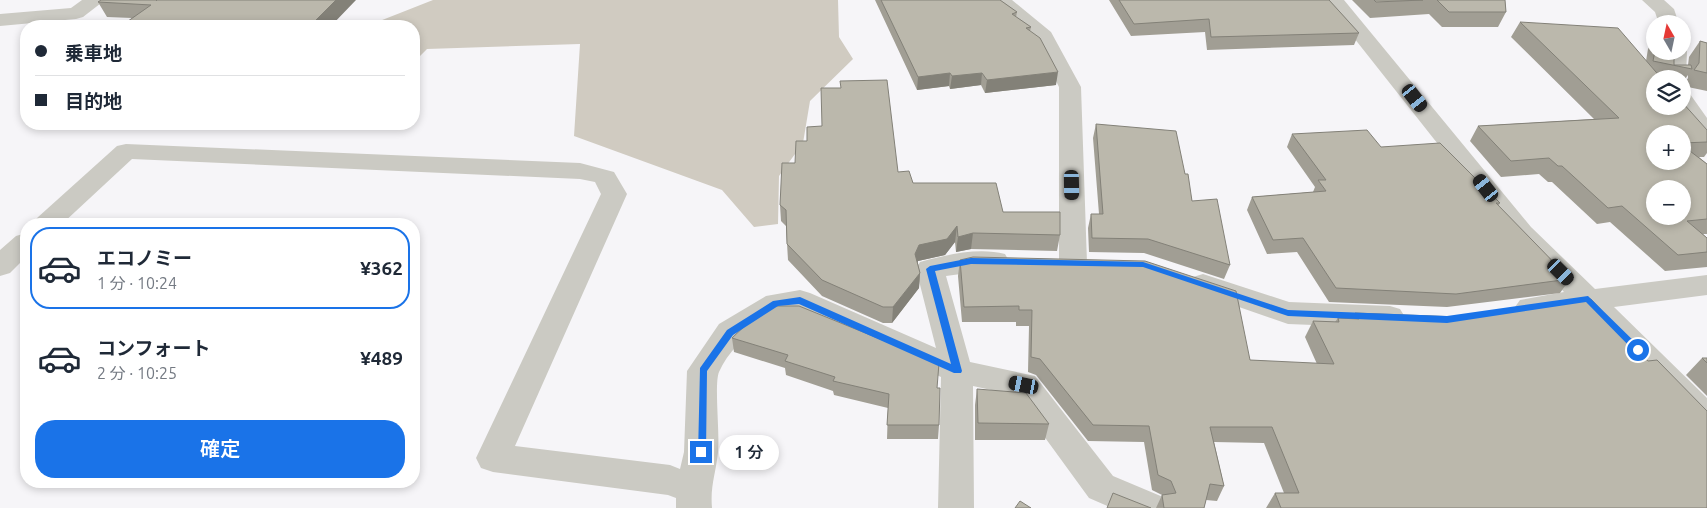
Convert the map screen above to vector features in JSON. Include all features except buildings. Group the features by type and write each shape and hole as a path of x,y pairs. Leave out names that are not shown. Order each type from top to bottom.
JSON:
{"street":[{"path":"0,20 76,13 95,0"},
{"path":"956,508 957,371 930,269 971,261 1059,263 1070,87 1044,36 1000,0"},
{"path":"1334,0 1367,38 1522,233 1707,420"},
{"path":"1652,0 1664,9 1666,15"},
{"path":"1691,112 1707,134"},
{"path":"53,218 126,151 580,172 605,177 614,194 493,458 670,480 693,498 701,452 703,371 730,332 776,303 800,300 957,371 1024,385 1101,487 1150,508"},
{"path":"0,266 20,248"},
{"path":"1179,277 1288,313 1417,318"},
{"path":"1503,311 1707,285"}],"shaded area":[{"path":"433,0 838,0 839,37 853,59 810,101 803,143 779,176 778,224 754,227 722,190 574,136 580,44 427,49 420,56 420,20 382,20"}],"route":[{"path":"701,452 703,371 730,332 776,303 800,300 957,371 930,269 971,261 1143,265 1288,313 1447,320 1588,299 1638,350"}]}
